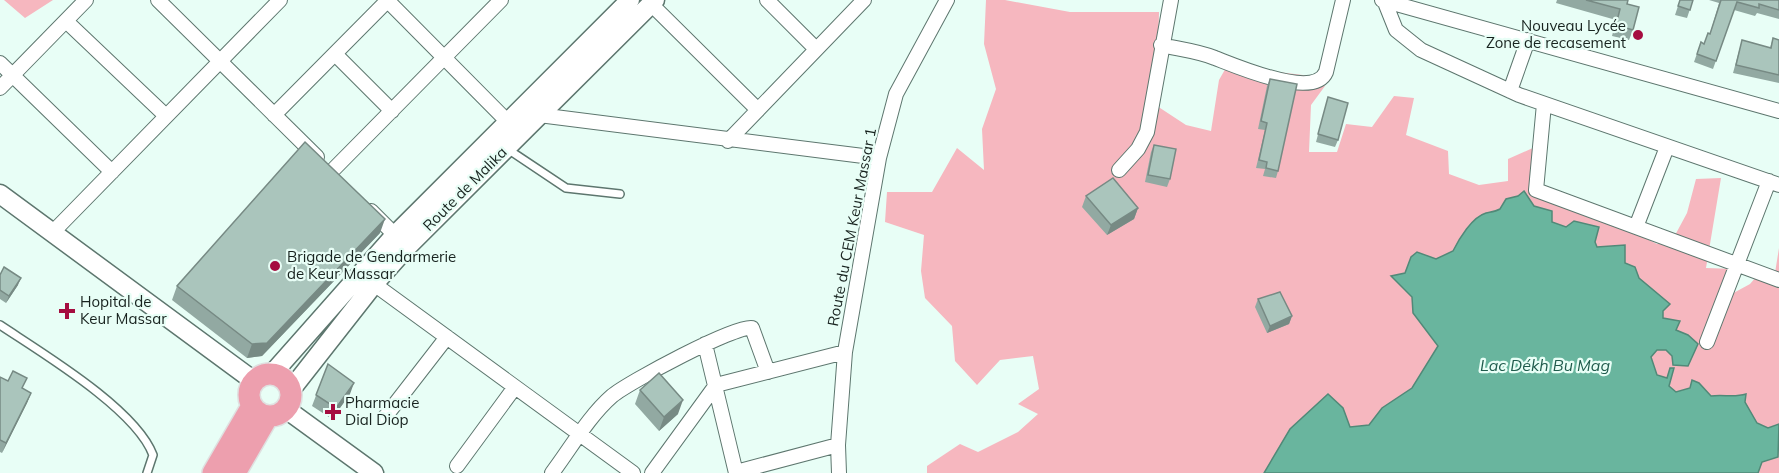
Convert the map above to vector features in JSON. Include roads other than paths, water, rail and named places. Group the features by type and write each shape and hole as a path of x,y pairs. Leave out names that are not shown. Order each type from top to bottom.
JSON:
{"main road":[{"name":"Route de Malika","path":"263,378 395,235 630,0"},
{"name":"Route de Malika","path":"213,473 274,405 407,247 653,2"},
{"path":"1,197 263,378 284,380 274,405"},
{"path":"263,378 249,393 274,405 374,473"},
{"name":"Route de Malika","path":"236,473 274,405"}],"street":[{"path":"0,88 86,0"},
{"path":"158,0 335,176 392,111 501,0"},
{"path":"274,115 388,0 508,122"},
{"path":"767,0 816,49"},
{"path":"728,141 864,0"},
{"name":"Route du CEM Keur Massar 1","path":"839,473 838,445 844,352 879,158 896,94 947,0"},
{"path":"1119,170 1138,148 1147,132 1171,0"},
{"path":"1161,45 1216,58 1227,64 1287,81 1318,82 1323,79 1326,72 1343,0"},
{"path":"1383,0 1779,111"},
{"path":"1383,0 1389,17 1403,38 1421,50 1544,104 1774,183 1737,264 1707,342"},
{"path":"52,232 220,62 274,2"},
{"path":"653,2 758,110"},
{"path":"66,21 166,116"},
{"path":"1510,91 1528,40"},
{"path":"335,54 392,111"},
{"path":"0,63 112,171"},
{"path":"1544,104 1536,190 1779,280"},
{"path":"539,115 728,141 879,158"},
{"path":"1636,227 1666,147"},
{"path":"363,203 395,235"},
{"path":"374,284 633,473"},
{"path":"552,473 601,408 621,390 705,344 743,328 752,328 768,372"},
{"path":"385,417 447,337"},
{"path":"705,344 736,472 838,445"},
{"path":"652,473 716,385 844,352"},
{"path":"457,466 515,387"}],"lane":[{"path":"506,148 566,188 620,194"},
{"path":"0,325 116,408 134,426 145,439 153,455 147,473"}],"water":[{"name":"Lac Dékh Bu Mag","path":"1524,191 1534,206 1552,211 1552,222 1566,227 1574,221 1599,227 1595,242 1597,247 1625,245 1625,263 1635,267 1639,278 1670,304 1663,311 1663,318 1680,321 1676,330 1688,335 1698,344 1688,366 1673,365 1672,356 1666,350 1657,350 1651,357 1657,375 1667,378 1670,368 1674,368 1669,386 1676,392 1690,388 1692,380 1699,383 1711,396 1746,394 1745,402 1757,423 1768,428 1779,424 1778,457 1762,462 1758,473 1264,473 1290,429 1328,394 1343,408 1350,427 1369,425 1382,408 1412,388 1438,346 1413,313 1412,297 1391,276 1405,273 1411,257 1417,252 1436,259 1453,251 1462,235 1476,219 1500,209 1506,199 1518,196"}],"place":[{"name":"Nouveau Lycée Zone de recasement","path":"1638,35"},
{"name":"Brigade de Gendarmerie de Keur Massar","path":"275,266"},
{"name":"Hopital de Keur Massar","path":"67,311"},
{"name":"Pharmacie Dial Diop","path":"333,412"}]}
